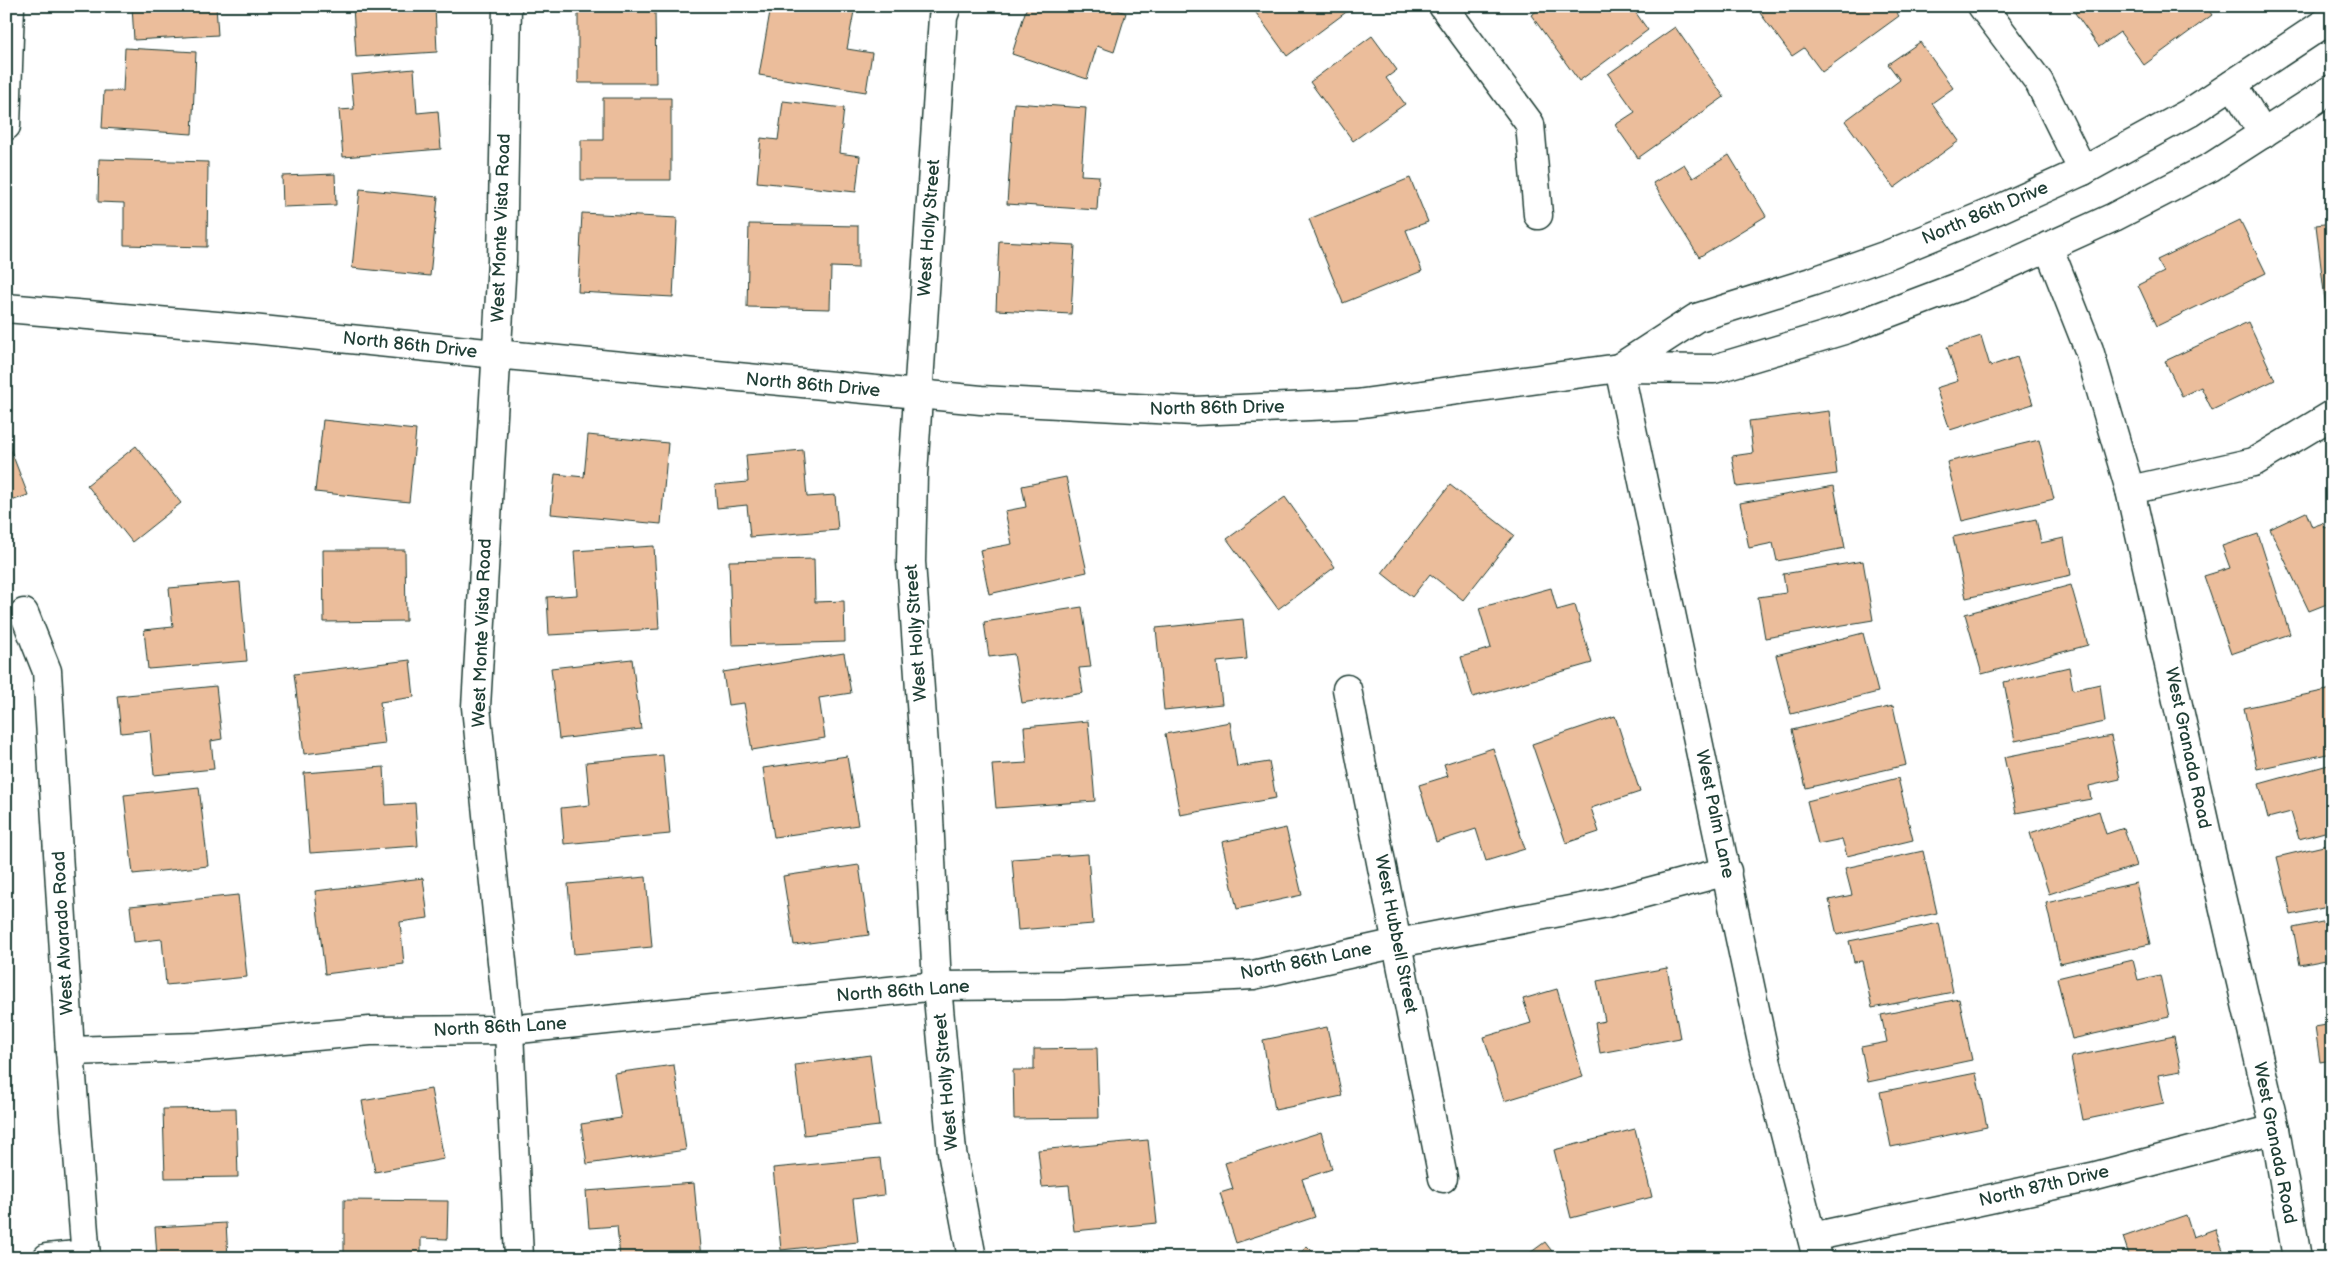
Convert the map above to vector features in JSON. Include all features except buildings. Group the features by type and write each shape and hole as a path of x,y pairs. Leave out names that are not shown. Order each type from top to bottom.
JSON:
{"street":[{"path":"6,126 10,6"},
{"name":"West Monte Vista Road","path":"507,6 502,262 476,707 509,1030 519,1258"},
{"name":"West Holly Street","path":"946,6 943,17 913,474 910,562 930,817 937,986 952,1152 972,1258"},
{"path":"1443,6 1530,124 1538,215"},
{"path":"1982,6 2039,82 2083,171"},
{"name":"North 86th Drive","path":"1619,368 1696,318 1811,282 1887,255 1998,210 2083,171 2189,113 2332,18"},
{"path":"2233,84 2263,134"},
{"name":"North 86th Drive","path":"6,308 252,329 919,395 1194,411 1356,404 1619,368 1714,369 1844,330 1968,283 2114,217 2202,171 2332,89"},
{"name":"West Granada Road","path":"2048,246 2089,350 2130,490 2275,1129 2297,1258"},
{"name":"West Palm Lane","path":"1619,368 1764,1052 1814,1247"},
{"path":"2130,490 2254,462 2332,415"},
{"name":"West Alvarado Road","path":"24,613 47,672 70,1051 86,1256"},
{"name":"West Hubbell Street","path":"1346,689 1398,943 1443,1178"},
{"name":"North 86th Lane","path":"70,1051 198,1047 370,1031 509,1030 937,986 1064,985 1253,974 1398,943 1607,903 1727,871"},
{"name":"North 87th Drive","path":"1814,1247 2275,1129"},
{"path":"47,1258 86,1256"}]}
